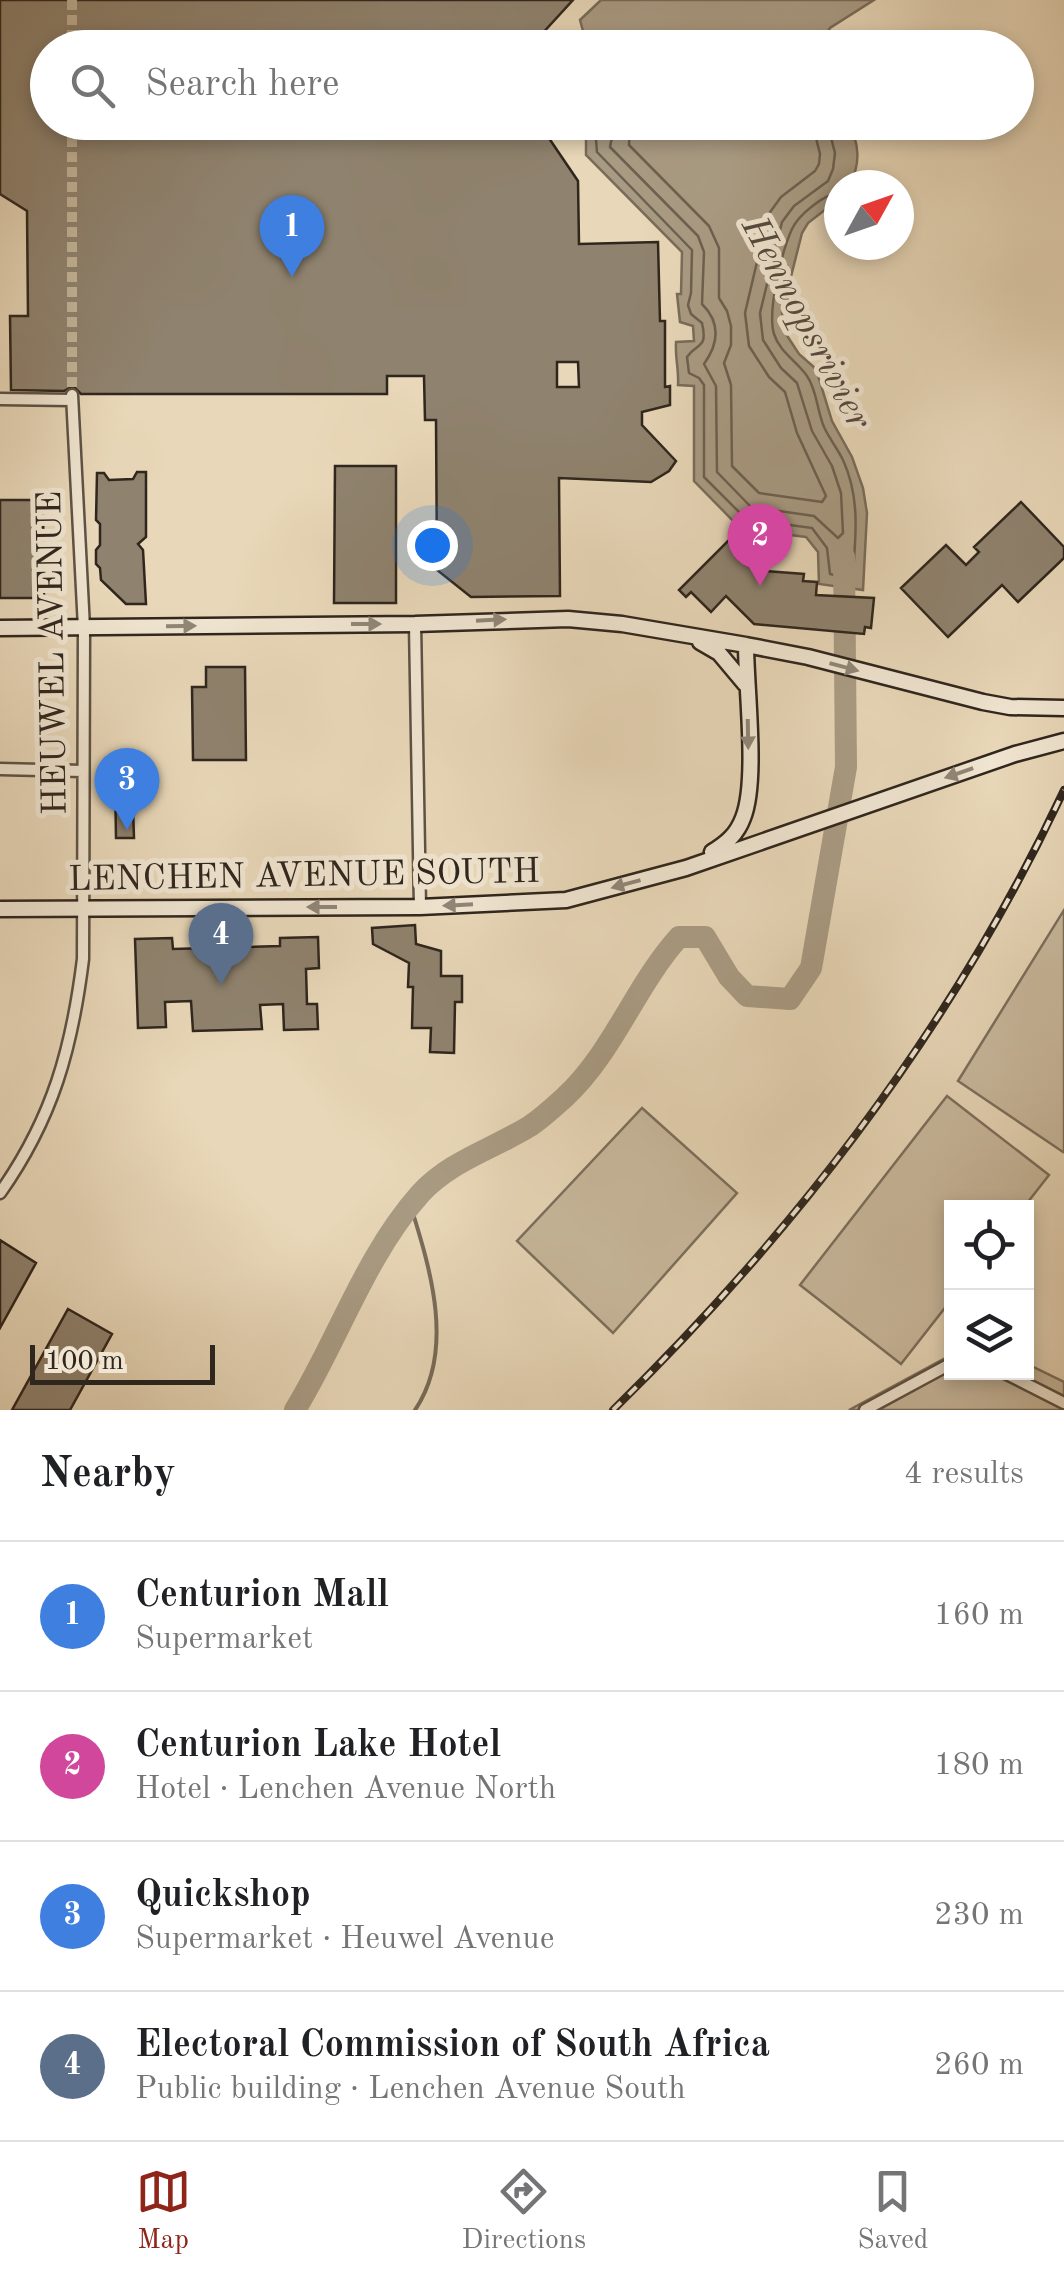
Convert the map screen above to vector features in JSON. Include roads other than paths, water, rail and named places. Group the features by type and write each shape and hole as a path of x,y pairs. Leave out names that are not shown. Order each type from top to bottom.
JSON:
{"main road":[{"path":"0,628 568,619 808,657 983,702 1064,708"},
{"path":"666,632 706,643 729,662 746,684"},
{"path":"686,868 728,842 746,813 746,645"},
{"name":"LENCHEN AVENUE SOUTH","path":"0,909 420,907 566,900 686,868 1015,754 1064,741"}],"street":[{"name":"HEUWEL AVENUE","path":"0,399 72,397 84,628 84,908 77,1011 58,1086 22,1162 0,1193"},
{"path":"414,624 420,907"},
{"path":"0,769 82,770"},
{"path":"865,1410 944,1366"},
{"path":"1019,1380 1064,1403"}],"water":[{"path":"601,0 874,0 829,30 583,30 580,20"},
{"path":"586,140 855,140 856,170 824,170 824,211 802,233 782,312 784,331 799,354 816,369 832,421 852,457 863,488 867,513 863,590 819,584 818,552 806,537 741,529 694,481 694,386 678,385 676,353 676,342 694,341 693,326 680,322 677,294 681,294 682,252 586,155"}],"waterway":[{"name":"Hennopsrivier","path":"295,1410 383,1244 420,1194 458,1164 530,1126 565,1097 597,1059 679,937 705,937 729,977 747,996 790,999 811,968 846,767 844,557"},
{"path":"411,1207 432,1284 437,1337 427,1387 415,1410"}],"tunnel":[{"path":"72,0 72,30"},
{"path":"72,140 72,395"}],"railway":[{"path":"613,1410 745,1270 866,1120 973,960 1064,790"}],"place":[{"name":"Centurion Mall","path":"292,277"},
{"name":"Centurion Lake Hotel","path":"760,586"},
{"name":"Quickshop","path":"127,830"},
{"name":"Electoral Commission of South Africa","path":"221,985"}]}
